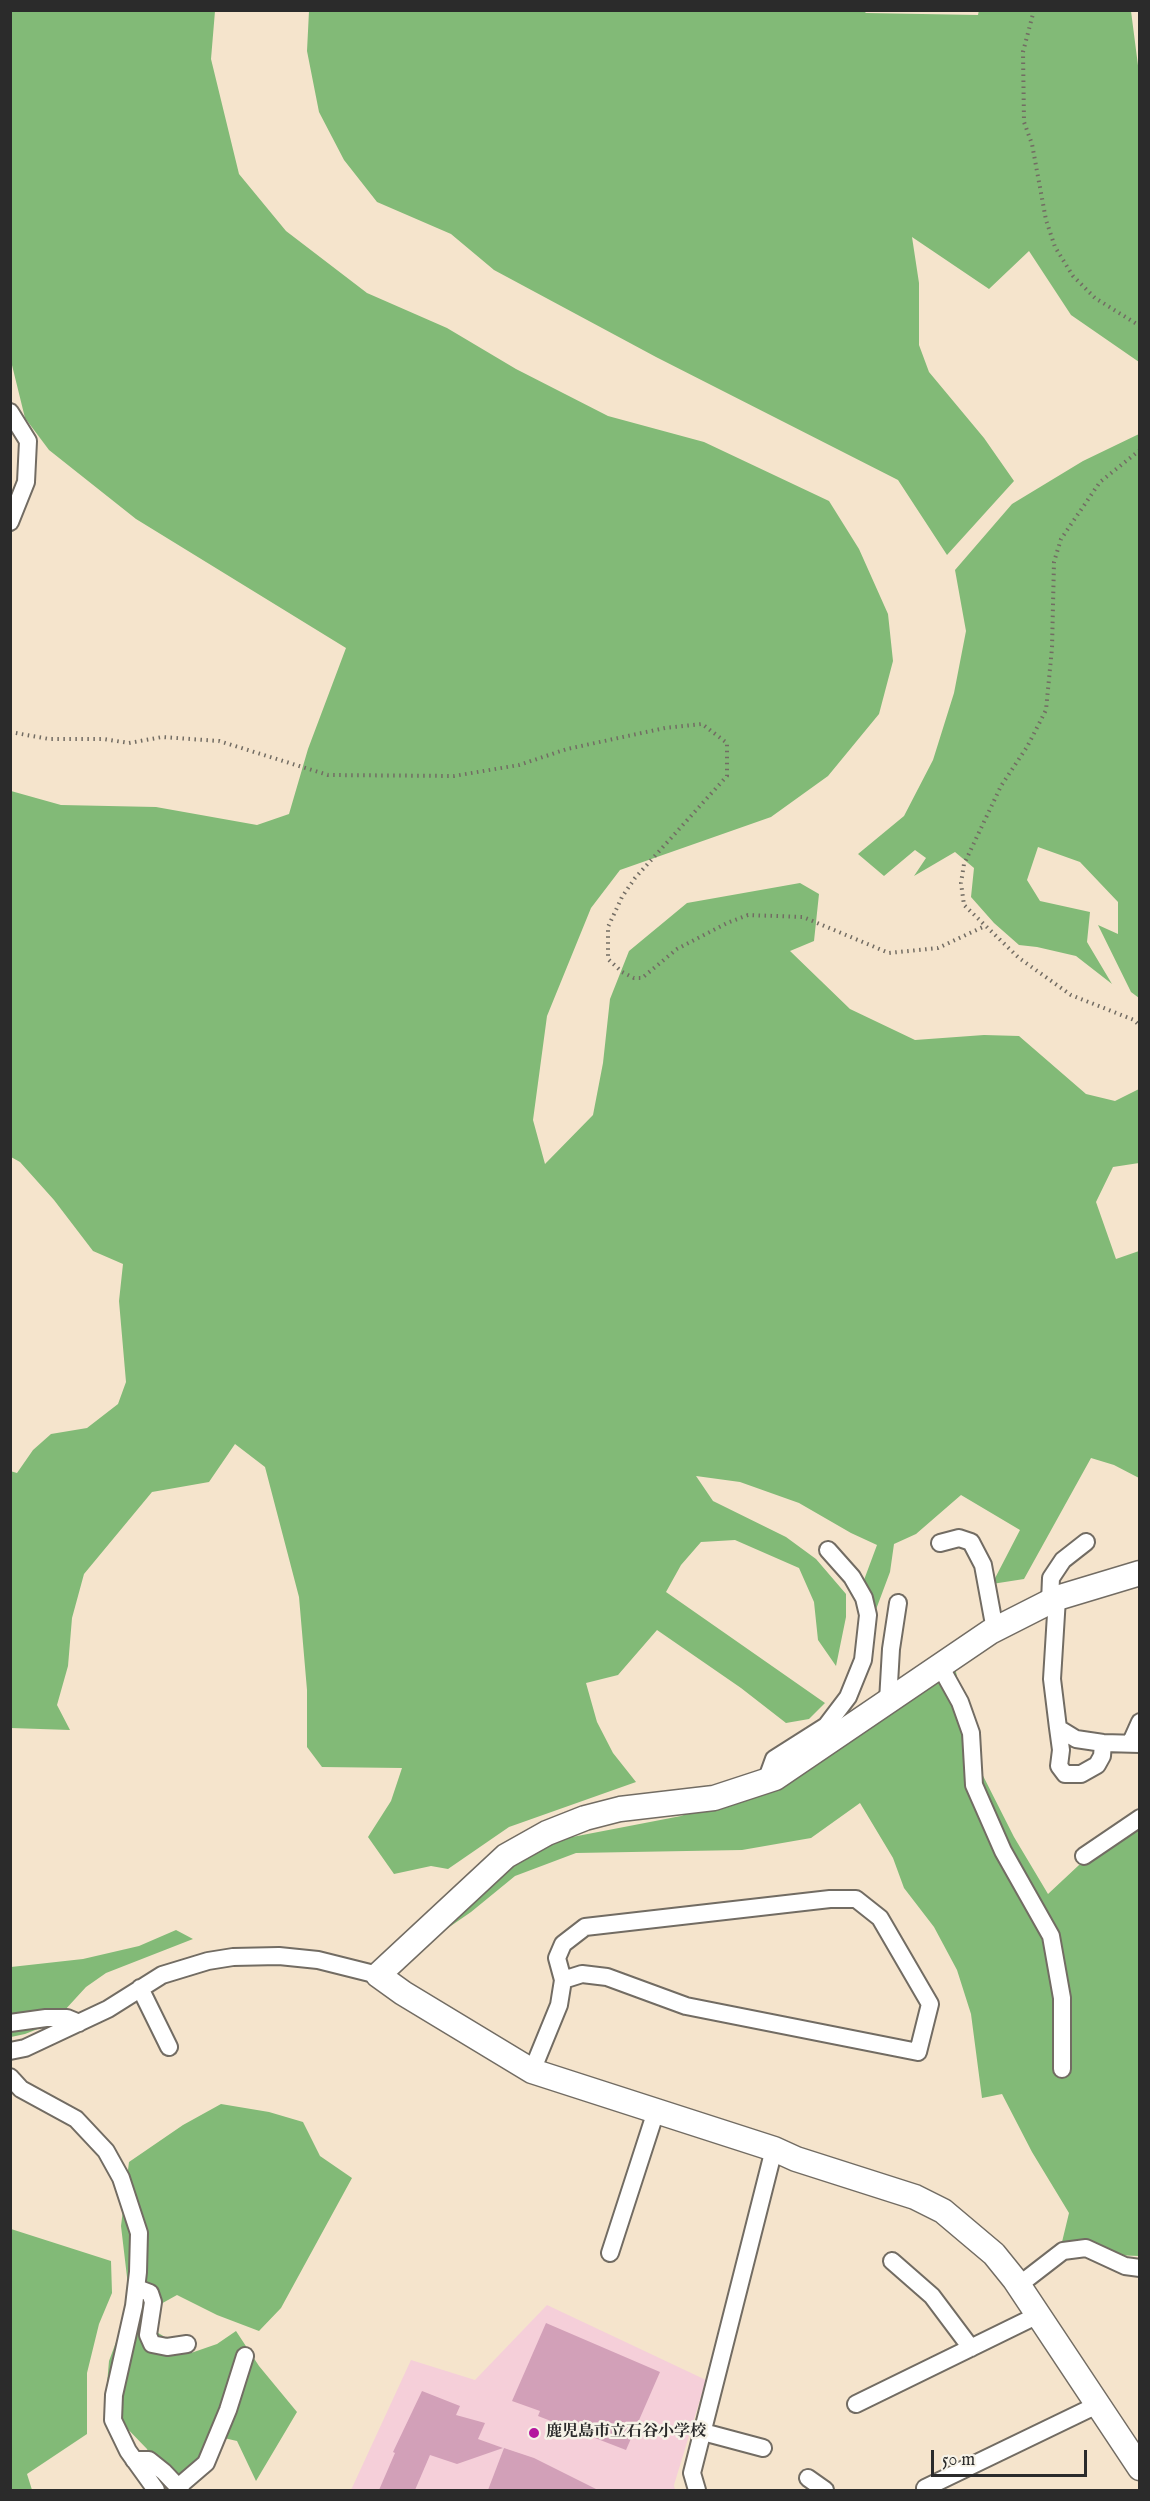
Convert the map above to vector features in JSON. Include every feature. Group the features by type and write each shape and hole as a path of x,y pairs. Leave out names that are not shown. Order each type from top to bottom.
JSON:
{"street":[{"path":"10,412 28,441 26,482 10,522"},
{"path":"940,1543 959,1538 971,1542 983,1565 995,1630"},
{"path":"1086,1542 1064,1560 1051,1578 1052,1679 1061,1750 1059,1766 1065,1774 1081,1774 1097,1765 1102,1756 1103,1743"},
{"path":"766,1781 774,1759 826,1726 848,1697 863,1660 868,1615 864,1598 852,1576 828,1550"},
{"path":"378,1975 506,1856 547,1833 585,1818 620,1809 714,1798 775,1778 995,1630 1053,1600 1140,1573"},
{"path":"888,1701 891,1649 898,1603"},
{"path":"940,1666 960,1702 971,1733 975,1785 1003,1851 1051,1936 1062,1998 1062,2069"},
{"path":"1058,1728 1076,1739 1103,1743 1135,1743 1140,1722"},
{"path":"1084,1856 1140,1818"},
{"path":"532,2071 559,2005 563,1980 557,1958 563,1944 585,1927 830,1899 856,1899 880,1918 930,2004 918,2052 686,2006 607,1977 582,1974 563,1980"},
{"path":"10,2051 25,2048 108,2009 162,1975 208,1961 233,1957 279,1956 308,1959 378,1975 403,1993 532,2071 915,2197 943,2211 994,2254 1019,2285 1140,2468"},
{"path":"140,1988 170,2047"},
{"path":"10,2022 67,2018 79,2023"},
{"path":"10,2077 21,2089 76,2119 106,2151 121,2178 139,2233 137,2288 114,2395 113,2420 134,2460 156,2490"},
{"path":"610,2253 656,2111"},
{"path":"697,2490 692,2473 774,2149"},
{"path":"1019,2285 1063,2251 1086,2248 1125,2266 1140,2268"},
{"path":"892,2261 932,2296 971,2348"},
{"path":"137,2288 150,2293 153,2302 148,2335 152,2344 167,2347 187,2344"},
{"path":"856,2404 1038,2315"},
{"path":"134,2460 149,2460 180,2489 206,2463 228,2409 244,2356"},
{"path":"925,2488 1097,2405"},
{"path":"703,2432 762,2448"},
{"path":"808,2478 825,2490"}],"path":[{"path":"1034,10 1023,52 1024,122 1032,144 1046,220 1056,247 1073,276 1095,298 1140,326"},
{"path":"1140,450 1100,482 1061,539 1054,562 1052,648 1046,710 1001,786 964,864 961,884 964,905 1019,958 1071,995 1134,1020 1140,1026"},
{"path":"10,732 49,739 104,739 129,743 162,737 219,741 328,775 454,776 519,765 567,749 665,728 702,724 727,743 727,776 635,878 622,897 608,927 609,960 622,972 634,978 642,978 677,950 727,922 748,915 803,917 889,953 938,948 986,926"}],"shaded area":[{"name":"鹿児島市立石谷小学校","path":"547,2305 706,2380 674,2485 675,2490 351,2490 411,2360 475,2380"}],"green space":[{"path":"863,10 866,13 978,15 979,10 1131,11 1140,81 1139,362 1071,315 1029,251 989,289 912,237 919,283 919,345 929,372 984,438 1014,481 947,555 898,480 656,357 494,270 451,234 377,202 344,160 319,112 307,51 309,11"},
{"path":"11,11 215,11 211,59 239,174 286,231 367,293 447,328 516,369 608,416 704,442 829,501 859,549 888,614 893,661 879,714 828,776 771,817 620,870 591,908 547,1016 533,1120 545,1164 593,1115 603,1063 610,999 629,951 687,903 800,883 819,894 814,941 790,951 850,1009 915,1040 984,1035 1019,1036 1086,1094 1115,1101 1139,1089 1139,1163 1113,1167 1096,1202 1116,1259 1139,1251 1139,1478 1114,1465 1091,1458 1024,1579 992,1584 1020,1530 961,1495 916,1534 894,1544 890,1572 859,1655 861,1588 877,1545 799,1503 740,1482 696,1476 713,1501 786,1537 816,1559 846,1594 846,1617 836,1666 818,1640 814,1602 799,1568 735,1540 701,1542 681,1565 666,1592 825,1703 809,1719 786,1723 741,1688 657,1630 618,1675 586,1683 597,1722 613,1753 636,1782 509,1827 448,1869 431,1866 394,1874 368,1837 391,1801 402,1768 322,1767 307,1747 307,1690 299,1597 265,1467 235,1444 209,1482 152,1492 84,1574 72,1618 68,1666 57,1705 70,1730 11,1728 10,1471 17,1473 33,1450 51,1434 87,1428 118,1404 126,1382 119,1301 123,1264 93,1251 54,1200 20,1162 11,1157 11,791 61,805 156,807 257,825 289,814 308,749 346,648 136,519 49,450 25,418 11,361"},
{"path":"1139,434 1139,998 1131,992 1098,925 1118,934 1118,902 1080,862 1038,847 1027,880 1040,901 1090,912 1087,942 1112,984 1076,956 1019,945 994,923 971,897 974,868 955,852 914,876 926,858 915,850 884,876 858,854 904,816 933,760 954,693 966,631 955,570 1012,504 1083,461"},
{"path":"954,1662 973,1756 1014,1837 1048,1894 1139,1809 1139,2256 1088,2254 1062,2242 1069,2213 1032,2152 1002,2094 982,2098 971,2014 957,1970 934,1927 904,1888 893,1858 860,1803 811,1838 742,1850 576,1853 515,1876 471,1912 416,1950 512,1858 567,1838 681,1816 775,1782"},
{"path":"176,1930 193,1939 106,1973 86,1987 53,2023 11,2037 11,1967 83,1959 139,1946"},
{"path":"221,2104 269,2112 303,2122 320,2156 352,2178 281,2308 259,2331 217,2315 177,2295 159,2305 155,2331 191,2353 217,2344 236,2331 259,2366 297,2412 256,2481 237,2441 215,2436 188,2490 165,2488 147,2449 119,2420 106,2396 109,2361 122,2326 129,2294 121,2226 129,2162 183,2125"},
{"path":"11,2229 111,2261 112,2293 99,2324 87,2373 87,2434 27,2474 32,2490 11,2490"}],"building":[{"path":"546,2323 660,2372 626,2450 538,2416 540,2411 512,2401"},
{"path":"422,2391 460,2406 456,2415 485,2423 478,2439 503,2448 457,2464 430,2455 415,2490 379,2490 395,2453 393,2452"},
{"path":"504,2448 534,2458 598,2490 488,2490"}],"place":[{"name":"鹿児島市立石谷小学校","path":"534,2433"}]}
